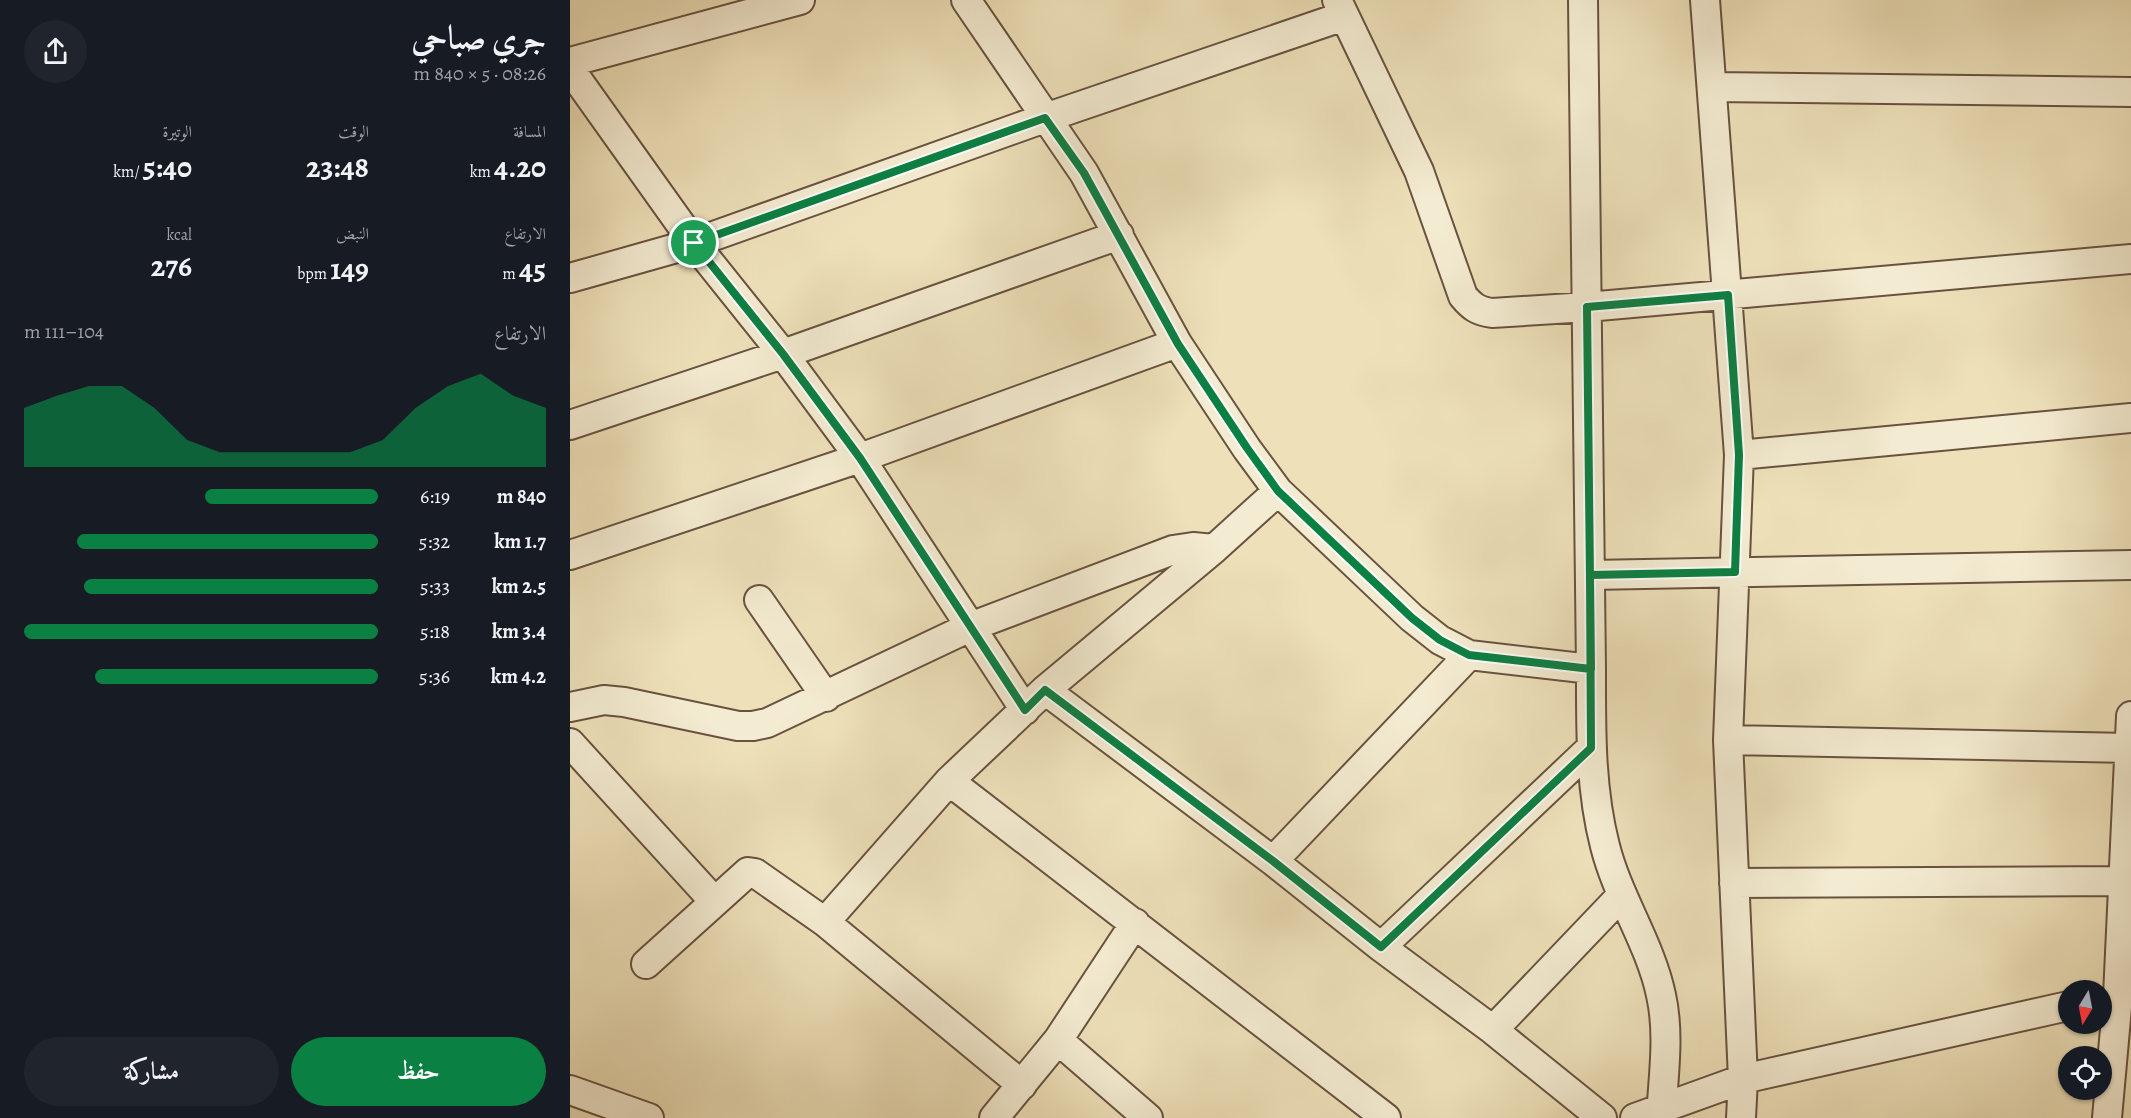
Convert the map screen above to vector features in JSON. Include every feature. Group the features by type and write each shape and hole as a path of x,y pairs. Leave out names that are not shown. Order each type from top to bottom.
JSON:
{"street":[{"path":"570,62 800,0"},
{"path":"966,0 1084,173 1178,344 1278,491 1412,618 1440,640 1469,655 1591,669"},
{"path":"1583,0 1591,748 1599,819 1605,848 1622,895 1649,956 1662,996 1666,1041 1661,1113"},
{"path":"1705,0 1739,455 1728,740 1743,1079 1741,1118"},
{"path":"570,278 694,243 1045,118 1341,8 1419,171 1463,296 1472,307 1481,312 1587,307 2131,259"},
{"path":"570,69 694,243 783,354 860,458 970,627 1035,700 1273,861 1381,947 1493,1030 1602,1118"},
{"path":"1712,87 2131,92"},
{"path":"570,425 783,354 1119,235"},
{"path":"570,555 860,458 1178,344"},
{"path":"1739,455 2131,418"},
{"path":"825,922 950,781 1035,700 1214,549 1278,491"},
{"path":"570,707 604,700 624,702 738,726 767,723 970,627 1173,550 1193,547 1214,549"},
{"path":"1590,575 2131,565"},
{"path":"759,600 826,697"},
{"path":"1273,861 1469,655"},
{"path":"2107,1118 2117,996 2131,716"},
{"path":"1728,740 2129,748"},
{"path":"570,743 714,901"},
{"path":"1381,947 1591,748"},
{"path":"950,781 1386,1118"},
{"path":"646,963 748,872 754,873 825,922 1022,1085"},
{"path":"1734,883 2122,881"},
{"path":"1493,1030 1622,895"},
{"path":"994,1118 1058,1040 1135,923"},
{"path":"1635,1118 1661,1113 1743,1079 2058,1008"},
{"path":"1058,1040 1148,1118"},
{"path":"570,1090 647,1118"}],"route":[{"path":"694,243 783,354 860,458 1025,710 1045,690 1273,861 1381,947 1591,748 1591,669 1590,575 1735,572 1739,455 1728,295 1587,307 1591,669 1469,655 1440,640 1412,618 1278,491 1178,344 1084,173 1045,118 694,243"}]}
